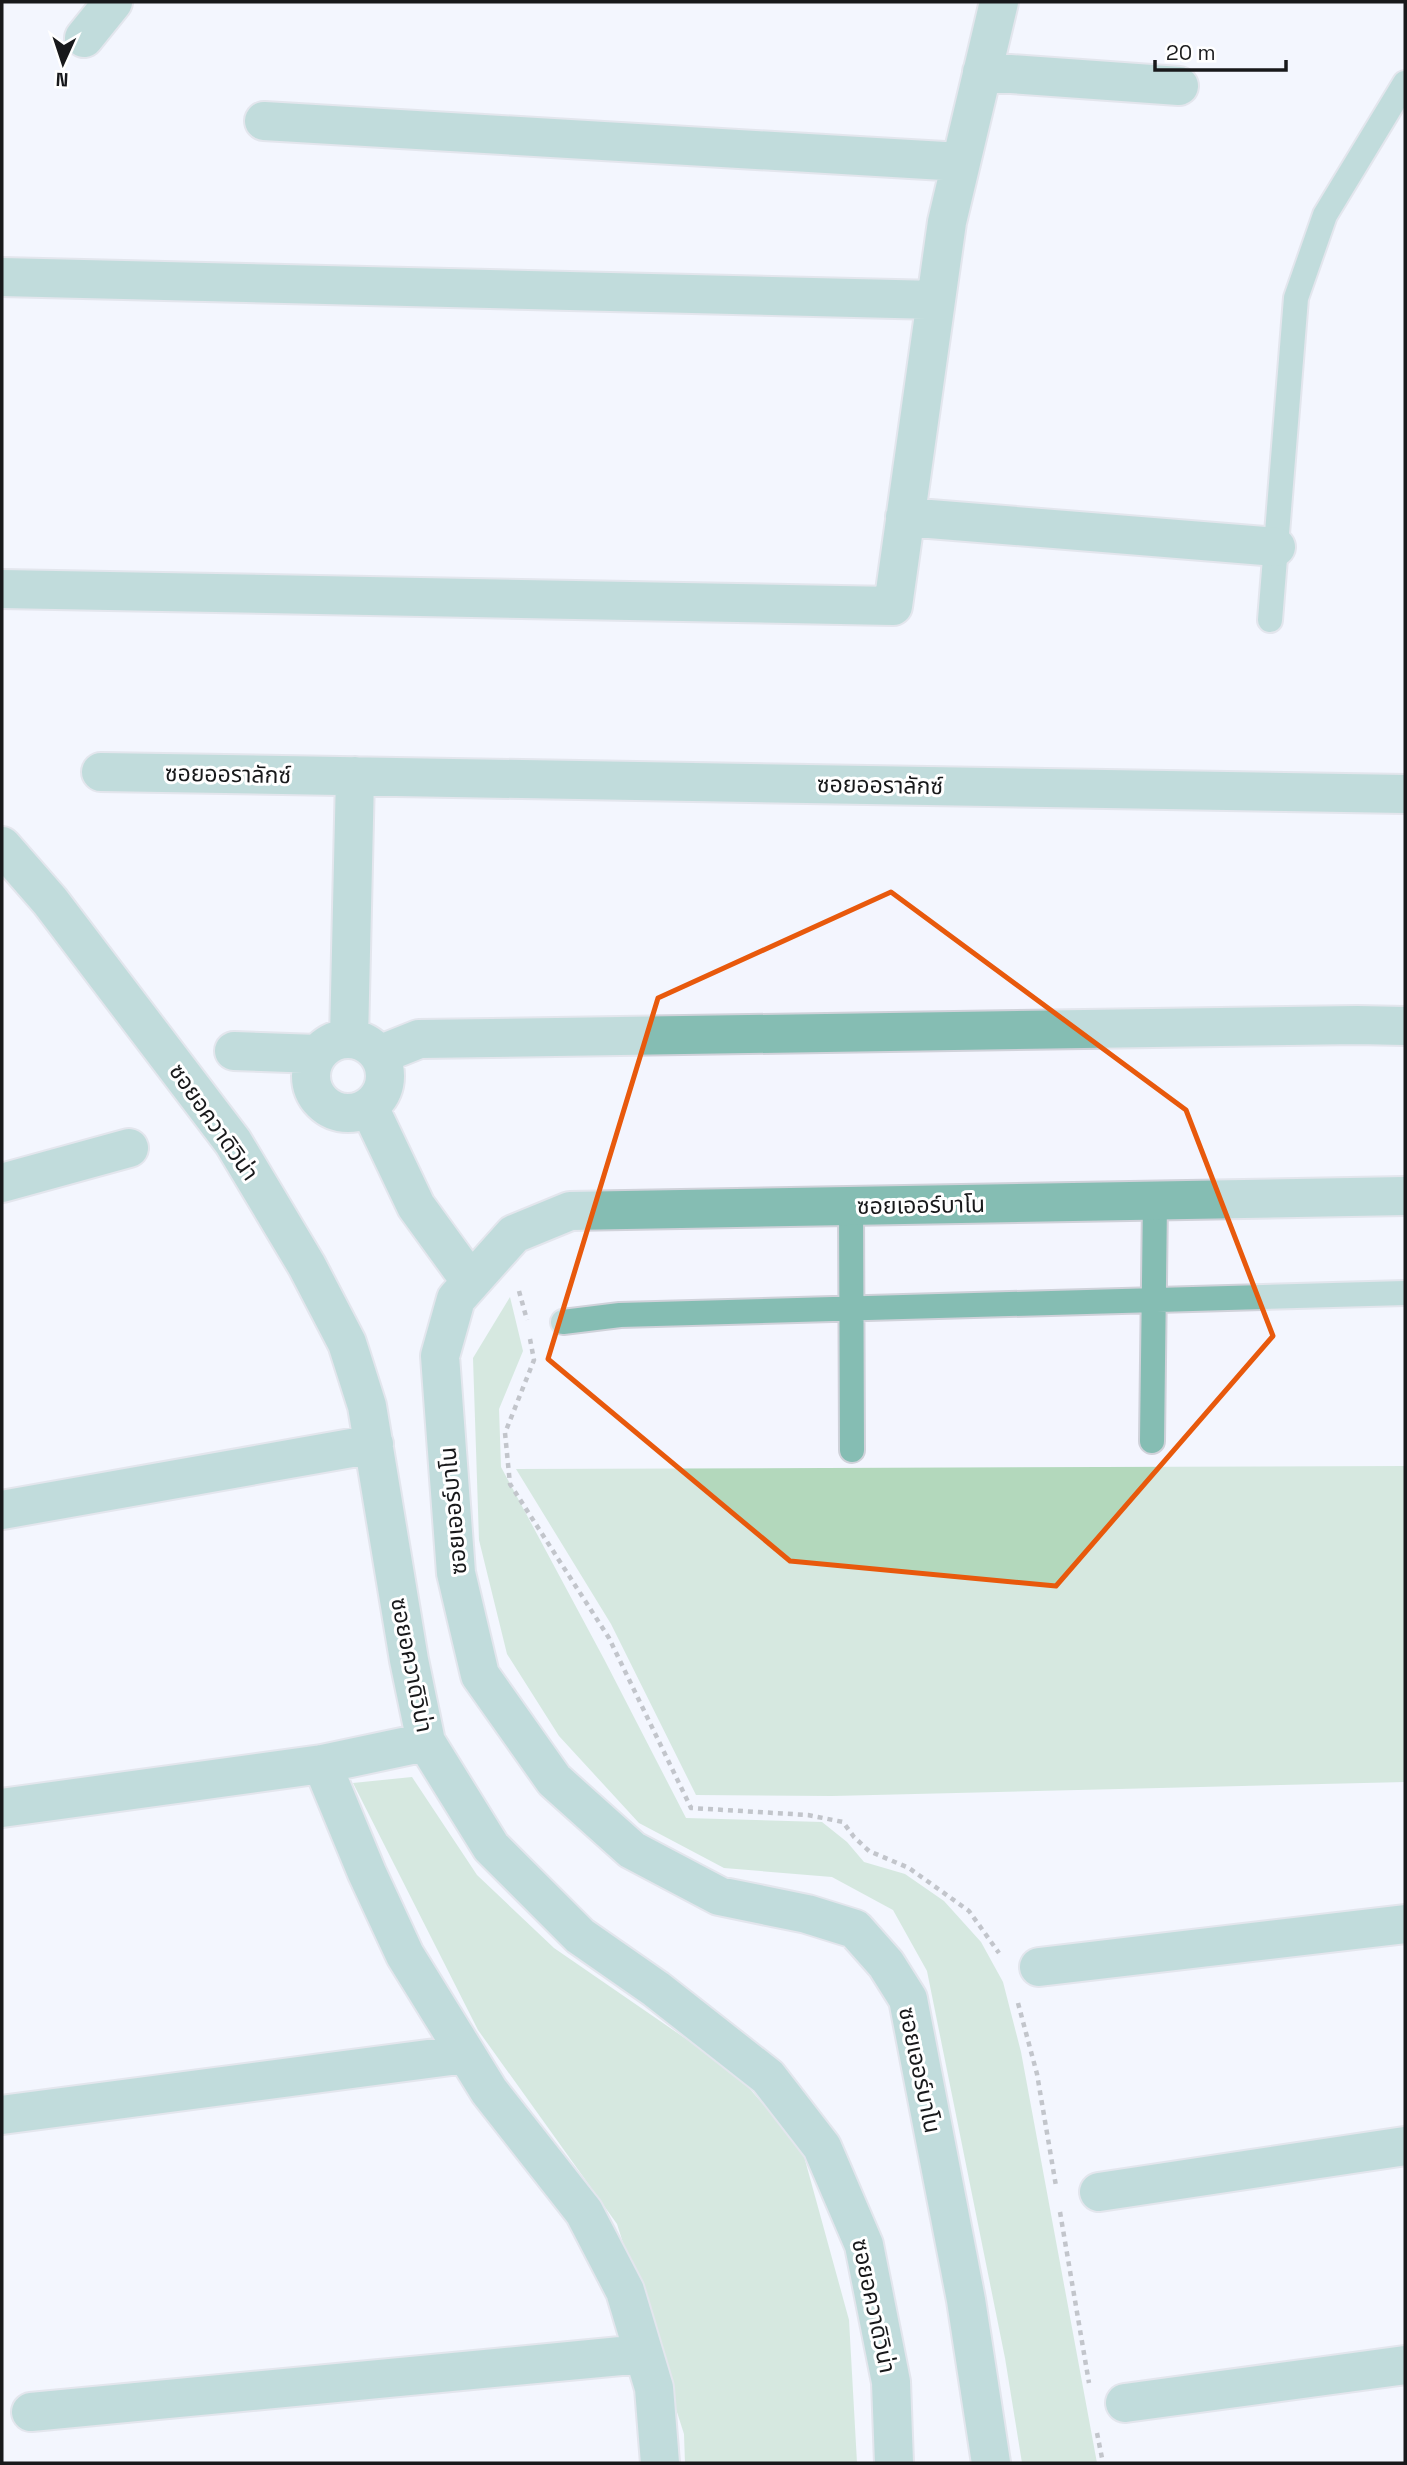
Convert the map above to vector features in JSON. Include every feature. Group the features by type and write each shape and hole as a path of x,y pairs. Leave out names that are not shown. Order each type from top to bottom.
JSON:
{"street":[{"path":"84,38 113,2"},
{"path":"2,589 893,606 947,222 999,2"},
{"path":"982,72 1179,86"},
{"path":"264,121 961,162"},
{"path":"2,277 936,300"},
{"path":"905,517 1276,547"},
{"name":"ซอยออราลักซ์","path":"101,772 1405,794"},
{"path":"348,1049 355,776"},
{"name":"ซอยอควาดิวิน่า","path":"2,846 50,901 233,1142 307,1266 348,1343 368,1406 409,1660 426,1742 491,1847 580,1936 656,1989 768,2077 822,2147 864,2245 891,2382 894,2463"},
{"path":"234,1051 348,1049 419,1039 473,1037 1405,1026"},
{"path":"348,1049 384,1065 386,1077 378,1099 369,1107 358,1112 344,1113 321,1102 313,1092 310,1079 312,1066 348,1049"},
{"path":"369,1107 416,1206 471,1282"},
{"path":"2,1183 129,1148"},
{"name":"ซอยเออร์บาโน","path":"991,2463 966,2300 908,1999 886,1964 855,1929 807,1914 719,1896 632,1850 554,1780 480,1675 456,1573 440,1356 456,1299 514,1234 570,1211 1405,1196"},
{"path":"2,1510 374,1444"},
{"path":"2,1808 322,1764 426,1742"},
{"path":"322,1764 367,1873 405,1955 489,2091 584,2212 625,2291 654,2388 660,2463"},
{"path":"1027,1980 1405,1924"},
{"path":"2,2115 466,2054"},
{"path":"1099,2192 1405,2146"},
{"path":"31,2412 642,2354"},
{"path":"1104,2407 1405,2365"}],"lane":[{"path":"1270,620 1296,298 1325,215 1405,83"},
{"path":"1152,1441 1155,1201"},
{"path":"851,1206 852,1450"},
{"path":"564,1322 620,1315 1405,1293"}],"path":[{"path":"507,1241 528,1325"},
{"path":"530,1337 534,1360 505,1433 510,1484 609,1638 691,1808 808,1815 843,1822 869,1851 909,1868 969,1911 1001,1956"},
{"path":"1027,1980 1037,2074 1058,2195"},
{"path":"1060,2208 1104,2407 1102,2463"}],"highlighted area":[{"path":"891,892 1186,1110 1273,1336 1056,1586 790,1561 548,1359 658,998"}],"green space":[{"path":"510,1297 523,1351 499,1409 501,1467 686,1818 822,1822 847,1842 864,1862 905,1874 944,1901 981,1942 1003,1982 1021,2052 1097,2463 1022,2463 1005,2358 927,1971 893,1910 832,1877 724,1868 639,1823 559,1736 507,1654 479,1540 473,1358"},
{"path":"1405,1466 1405,1782 832,1796 696,1795 611,1624 516,1469"},
{"path":"412,1777 477,1875 554,1948 737,2074 802,2149 849,2320 857,2463 685,2463 684,2434 617,2224 478,2030 353,1783"}]}
